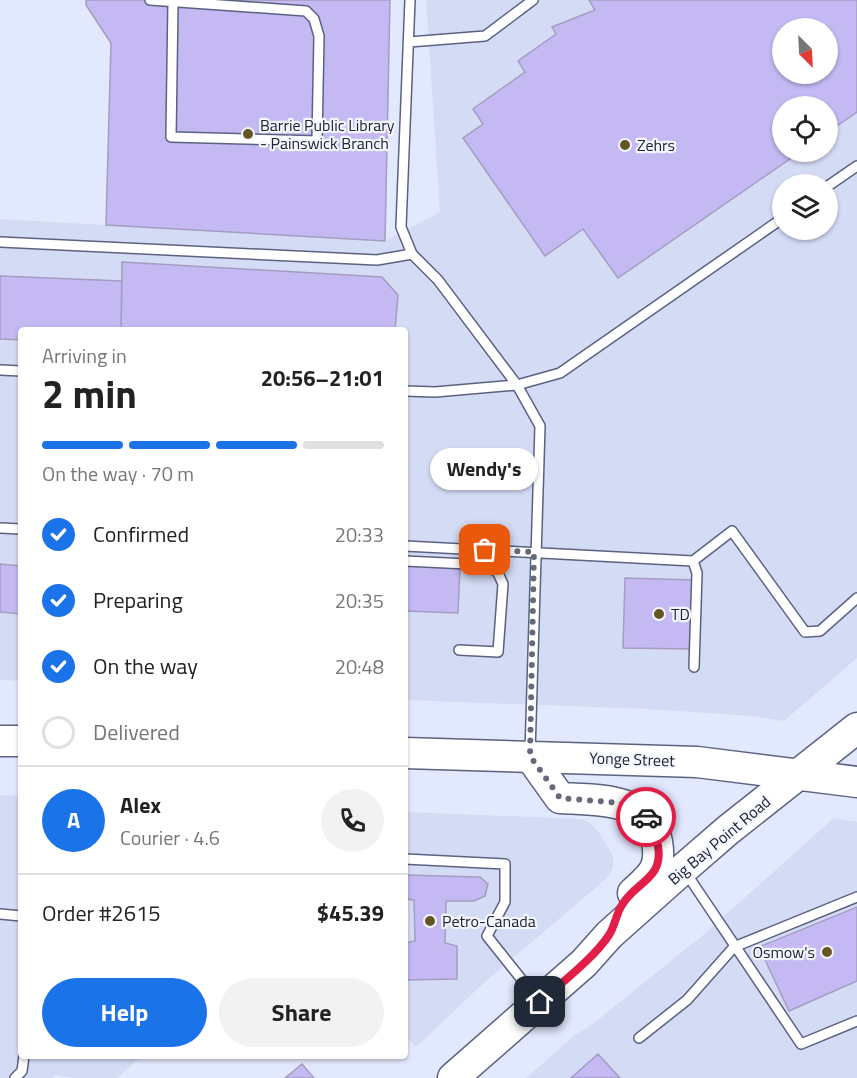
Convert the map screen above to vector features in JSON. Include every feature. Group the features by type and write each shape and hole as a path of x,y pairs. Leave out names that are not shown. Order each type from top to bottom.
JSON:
{"main road":[{"name":"Big Bay Point Road","path":"453,1078 584,963 609,935 728,830 857,728"},
{"path":"0,741 18,741"},
{"name":"Yonge Street","path":"408,753 697,762 857,782"},
{"path":"530,756 560,798 621,803 643,814 656,834 660,856 657,867 652,875 622,903 609,935"}],"lane":[{"path":"150,0 306,11 314,19 319,36 316,141 171,136 173,2"},
{"path":"410,0 401,227 412,254 438,280 517,385 540,426 534,552 530,756"},
{"path":"409,42 485,36 533,0"},
{"path":"838,179 857,166"},
{"path":"408,391 435,392 517,385 560,372 772,226"},
{"path":"0,242 377,260 412,254"},
{"path":"0,370 18,371"},
{"path":"0,528 18,529"},
{"path":"408,546 693,561 732,531 805,632 820,631 857,598"},
{"path":"408,561 488,565 498,573 503,584 498,652 459,650"},
{"path":"693,561 697,573 694,667"},
{"path":"408,859 505,864 505,902 487,936 540,1002"},
{"path":"683,869 801,1044 857,1021"},
{"path":"639,1038 687,1000 734,947 857,897"},
{"path":"0,915 18,916"},
{"path":"15,1078 22,1071 24,1059"}],"shaded area":[{"path":"426,0 857,0 857,658 784,721 752,716 647,709 408,700 408,327 18,327 18,681 0,680 0,219 385,241 440,212"},
{"path":"0,795 18,796 18,1059 139,1059 117,1078 74,1078 56,1075 52,1078 0,1078"},
{"path":"408,812 581,819 589,822 598,831 613,855 613,869 607,878 487,980 416,1047 408,1038"},
{"path":"834,818 857,822 857,1078 526,1078 576,1034 589,1027 703,935"}],"building":[{"name":"Barrie Public Library - Painswick Branch","path":"86,0 390,0 385,241 106,225 111,43 86,5"},
{"name":"Zehrs","path":"589,0 857,0 857,112 838,125 838,96 772,96 772,162 786,162 618,278 583,229 545,256 463,138 483,124 473,109 525,72 518,61 556,34 552,27 595,10"},
{"path":"122,262 382,277 398,295 395,327 121,327"},
{"path":"0,276 122,281 121,327 18,327 18,340 0,339"},
{"path":"0,564 18,566 18,614 0,612"},
{"path":"408,565 460,567 458,613 408,611"},
{"name":"TD","path":"625,578 694,580 692,649 623,648"},
{"name":"Petro-Canada","path":"408,875 480,877 488,884 485,896 474,901 446,901 445,943 457,946 457,979 408,980 408,942 415,941 414,900 408,899"},
{"path":"857,907 857,981 789,1011 759,947"},
{"path":"598,1054 620,1078 571,1078"},
{"path":"302,1064 314,1078 285,1078"}],"way so far":[{"path":"485,550 534,552 530,756 560,798 621,803 646,817"}],"place":[{"name":"Barrie Public Library - Painswick Branch","path":"248,134"},
{"name":"Zehrs","path":"625,145"},
{"name":"Wendy's","path":"485,550"},
{"name":"TD","path":"659,614"},
{"name":"Petro-Canada","path":"430,921"},
{"name":"Osmow's","path":"827,952"}],"route":[{"path":"540,1002 584,963 609,935 622,903 652,875 657,867 660,856 656,834 646,817"}]}
